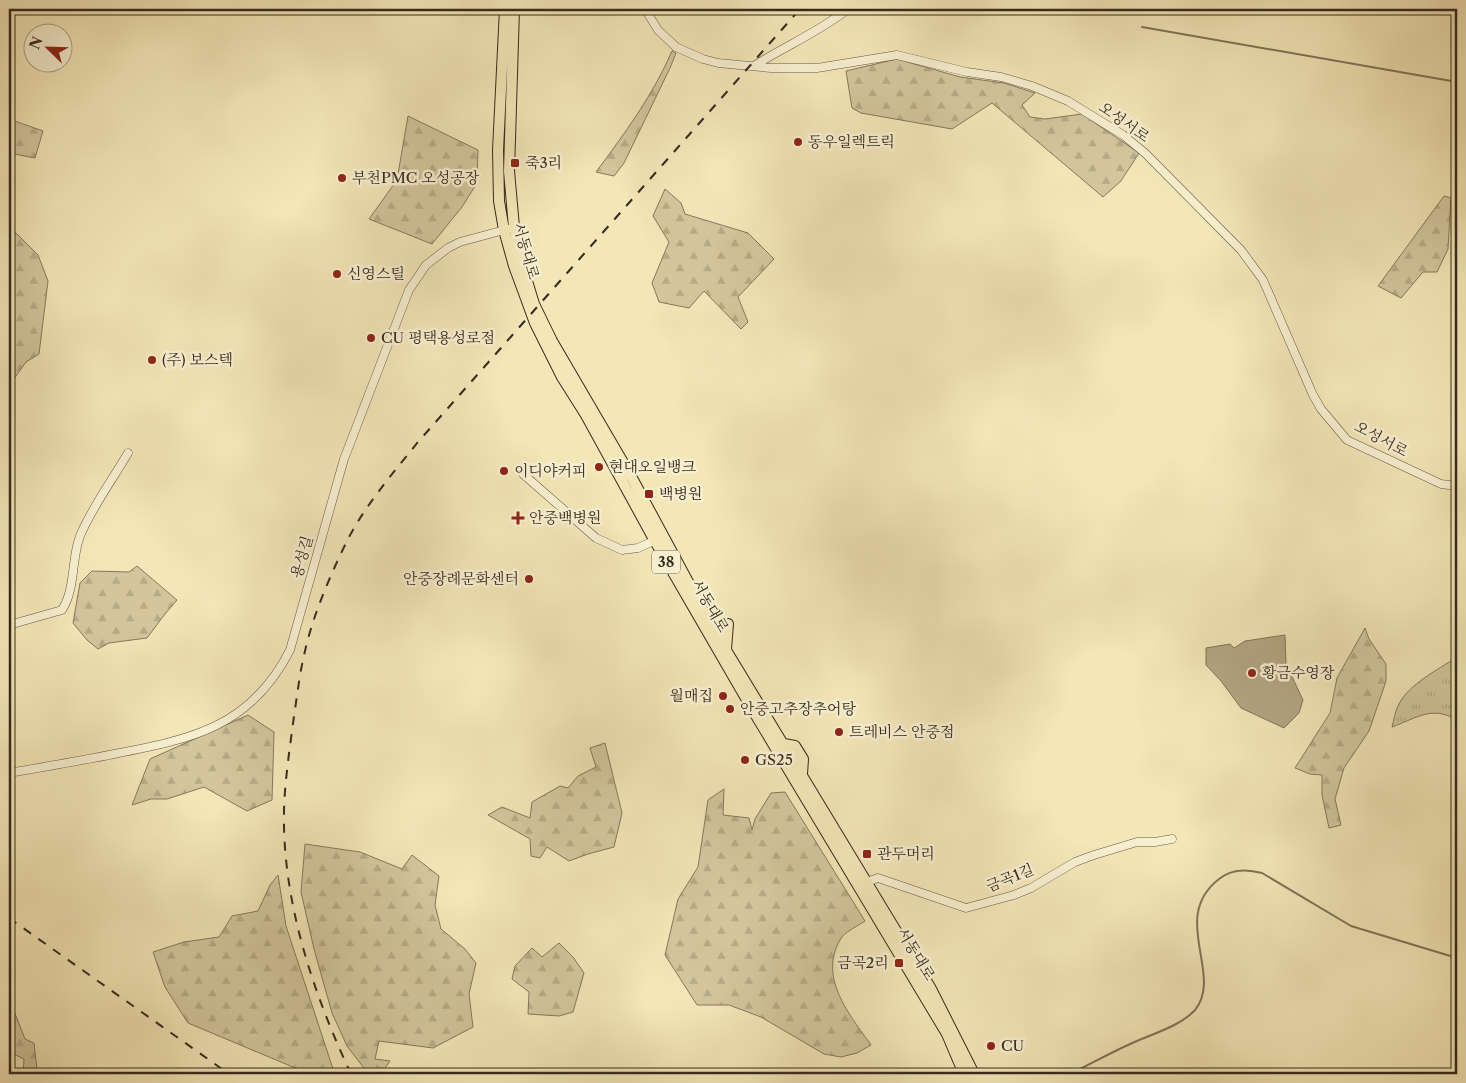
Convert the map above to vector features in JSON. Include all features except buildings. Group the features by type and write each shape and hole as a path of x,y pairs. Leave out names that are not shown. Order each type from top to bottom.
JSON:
{"main road":[{"name":"서동대로","path":"505,9 498,150 499,201 504,230 524,296 538,330 562,376 659,538 672,554 802,775 947,1034 964,1074"},
{"name":"서동대로","path":"514,9 509,110 509,171 514,227 523,268 534,304 552,341 754,712 930,987 974,1074"},
{"path":"726,648 728,624"}],"street":[{"name":"오성서로","path":"644,9 658,30 676,47 703,59 718,63 771,68 817,68 897,55 967,72 1001,77 1032,86 1068,101 1123,135 1144,153 1254,265 1263,280 1313,395 1321,409 1347,440 1441,484 1457,486"},
{"path":"754,66 830,23 848,9"},
{"name":"용성길","path":"9,773 145,748 190,737 233,717 266,688 290,650 344,459 409,290 426,265 448,248 460,242 514,227"},
{"path":"9,625 62,610 66,604 80,537 128,453"},
{"path":"523,474 596,538 622,550 638,548 659,538"},
{"name":"금곡1길","path":"864,885 878,878 966,908 1007,898 1075,862 1094,855 1137,842 1155,842 1172,839"}],"green space":[{"path":"672,51 676,53 670,68 624,163 614,176 596,172 647,98"},
{"path":"897,59 960,77 1004,83 1035,93 1022,105 1030,117 1045,119 1082,114 1139,153 1121,181 1103,197 992,103 952,129 861,113 852,108 846,71"},
{"path":"408,116 478,150 477,183 462,207 432,244 369,219 397,180"},
{"path":"9,119 43,131 35,158 9,153"},
{"path":"665,189 681,203 685,214 748,233 774,259 738,297 748,322 741,329 704,291 689,308 659,302 652,283 669,242 653,216"},
{"path":"1444,196 1451,198 1448,249 1437,272 1423,272 1401,298 1378,286"},
{"path":"9,226 38,255 48,281 39,354 26,362 9,386"},
{"path":"137,566 177,600 147,638 109,643 98,649 87,640 73,623 80,583 92,571 129,572"},
{"path":"1365,628 1369,639 1386,664 1386,681 1369,731 1344,768 1335,799 1341,825 1329,828 1322,795 1322,775 1310,774 1295,768 1330,713 1337,678"},
{"path":"1457,657 1457,720 1432,713 1424,714 1392,727 1398,707 1410,690"},
{"path":"248,715 274,732 272,800 247,811 204,787 167,799 151,799 132,805 150,759"},
{"path":"605,743 622,813 614,847 569,861 547,847 540,858 531,856 530,839 488,815 502,807 530,818 532,802 560,786 568,788 578,776 596,767 590,748"},
{"path":"724,789 723,815 749,818 752,830 755,819 771,793 785,792 865,921 842,937 834,954 833,968 839,996 871,1045 857,1053 841,1057 824,1054 761,1017 729,1005 697,1005 665,955 678,899 698,867 708,800"},
{"path":"305,844 360,852 402,869 412,855 439,876 435,905 441,929 465,949 476,963 469,994 473,1027 433,1048 379,1041 375,1059 390,1061 381,1074 370,1074 367,1072 347,1046 332,1013 314,949 301,892"},
{"path":"278,875 286,926 333,1069 300,1070 188,1023 165,987 153,952 184,942 219,937 232,916 258,911 270,885"},
{"path":"559,943 573,957 584,973 573,1012 559,1016 528,1014 529,992 512,979 515,966 532,948 542,957"},
{"path":"9,1007 14,1011 25,1039 34,1043 36,1074 23,1074 24,1059 9,1052"}],"shaded area":[{"name":"황금수영장","path":"1285,635 1286,664 1303,700 1299,713 1284,728 1241,708 1221,681 1206,665 1206,648 1230,644 1234,648 1245,641"}],"waterway":[{"path":"1142,27 1457,82"},
{"path":"1070,1074 1121,1048 1172,1026 1195,1010 1202,996 1204,980 1197,928 1198,911 1205,894 1219,879 1229,873 1245,871 1262,873 1351,926 1457,958"}],"railway":[{"path":"351,1074 324,1011 302,946 288,878 285,844 285,786 299,681 315,615 327,586 346,543 361,517 418,442 800,9"},
{"path":"9,918 229,1074"}],"place":[{"name":"동우일렉트릭","path":"798,142"},
{"name":"죽3리","path":"515,163"},
{"name":"부천PMC 오성공장","path":"342,178"},
{"name":"신영스틸","path":"337,274"},
{"name":"CU 평택용성로점","path":"371,338"},
{"name":"(주) 보스텍","path":"152,360"},
{"name":"현대오일뱅크","path":"599,467"},
{"name":"이디야커피","path":"504,471"},
{"name":"백병원","path":"649,494"},
{"name":"안중백병원","path":"518,518"},
{"name":"안중장례문화센터","path":"529,579"},
{"name":"황금수영장","path":"1252,673"},
{"name":"월매집","path":"723,696"},
{"name":"안중고추장추어탕","path":"730,709"},
{"name":"트레비스 안중점","path":"839,732"},
{"name":"GS25","path":"745,760"},
{"name":"관두머리","path":"867,854"},
{"name":"금곡2리","path":"899,963"},
{"name":"CU","path":"991,1046"}]}
